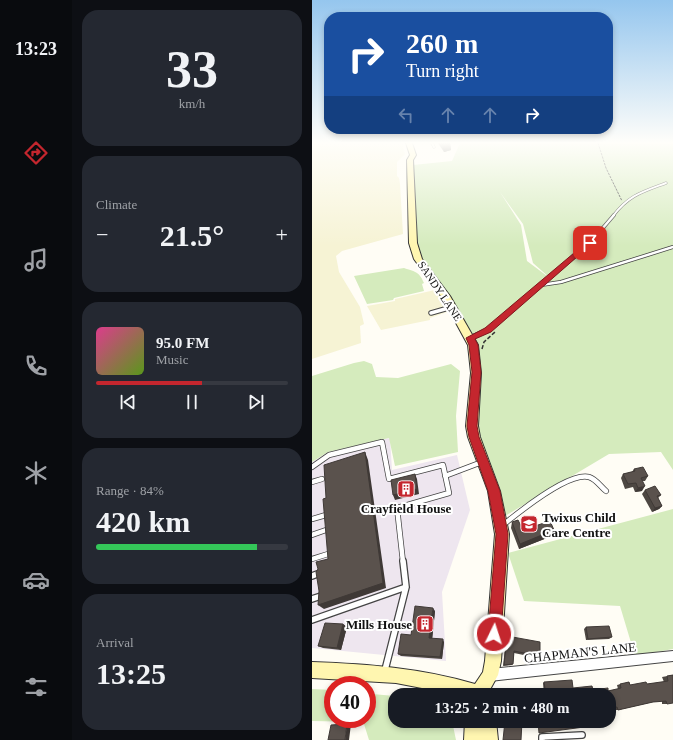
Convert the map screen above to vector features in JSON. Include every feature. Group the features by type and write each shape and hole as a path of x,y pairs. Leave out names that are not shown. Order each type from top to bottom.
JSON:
{"street":[{"name":"SANDY LANE","path":"411,178 413,242 418,259 453,306 473,345 476,372 472,426 474,437 494,491 502,534 493,661 490,675 482,688"},
{"name":"CHAPMAN'S LANE","path":"490,675 673,656"},
{"path":"312,670 414,676 459,688"},
{"path":"473,728 473,740"},
{"path":"488,728 489,740"}],"lane":[{"path":"470,338 488,330 590,243 604,228 622,203 638,194 666,183"},
{"path":"541,284 560,282 673,248"},
{"path":"431,313 453,306"},
{"path":"312,467 329,455 382,442 389,479 443,465 449,493 397,508 406,587 383,674"},
{"path":"445,476 483,462"},
{"path":"500,527 542,496 567,482 582,476 590,477 606,491"},
{"path":"312,482 322,480"},
{"path":"312,519 326,515"},
{"path":"312,534 326,530"},
{"path":"312,559 328,554"},
{"path":"312,576 320,573"},
{"path":"312,620 406,587"},
{"path":"312,599 321,596"},
{"path":"542,740 542,737 582,735"}],"path":[{"path":"610,178 622,203"},
{"path":"482,349 484,342 500,328"}],"shaded area":[{"path":"312,178 399,178 403,234 342,251 336,256 339,272 360,307 364,324 360,326 361,343 312,359"},
{"path":"435,290 444,301 447,312 430,318 430,320 381,330 367,306 395,301 395,299"},
{"path":"390,438 392,470 457,455 470,510 442,592 446,661 312,648 312,462 328,452"}],"green space":[{"path":"413,178 673,178 673,470 661,452 609,454 505,516 497,489 475,437 472,338 490,330 550,278 533,263 523,224 500,192 521,225 527,261 547,276 488,329 471,336 418,258"},
{"path":"404,268 416,272 420,276 424,283 422,284 424,291 394,298 393,300 367,304 354,276"},
{"path":"364,361 372,364 376,377 398,378 451,364 460,371 456,416 458,452 395,466 389,438 328,452 312,462 312,376"},
{"path":"673,509 673,649 635,656 620,606 524,601 508,553"},
{"path":"312,689 324,690 324,721 312,721"},
{"path":"376,694 388,695 388,728 453,728 456,740 369,740 365,728 376,728"}],"building":[{"path":"365,452 383,583 318,605 319,591 316,572 318,569 316,562 328,559 323,499 326,498 324,465"},
{"path":"643,467 648,476 641,478 645,486 638,488 636,483 628,484 623,474"},
{"name":"Crayfield House","path":"415,474 417,489 393,495 391,480"},
{"path":"655,486 661,495 657,496 662,506 655,508 645,490"},
{"path":"518,520 523,530 550,521 554,530 520,544 512,522"},
{"name":"Mills House","path":"415,606 433,608 429,638 443,639 440,657 398,654 401,634 411,635"},
{"path":"325,623 343,624 337,648 318,646"},
{"path":"609,626 612,637 588,639 586,627"},
{"path":"507,636 540,642 540,656 514,651 513,664 504,665"},
{"path":"673,675 673,703 667,704 666,701 653,702 618,710 616,707 616,689 621,688 620,684 629,682 630,685 646,682 647,684 668,681 667,676"},
{"path":"572,680 573,688 545,688 544,682"},
{"path":"592,686 592,688 573,688"},
{"path":"330,728 346,728 345,740 328,740"},
{"path":"504,728 522,728 521,740 503,740"},
{"path":"539,728 576,728 539,733"}],"place":[{"name":"Crayfield House","path":"406,489"},
{"name":"Twixus Child Care Centre","path":"529,524"},
{"name":"Mills House","path":"425,624"}],"route":[{"path":"494,634 502,534 494,491 474,437 472,426 476,372 473,345 470,338 488,330 590,243"}]}
